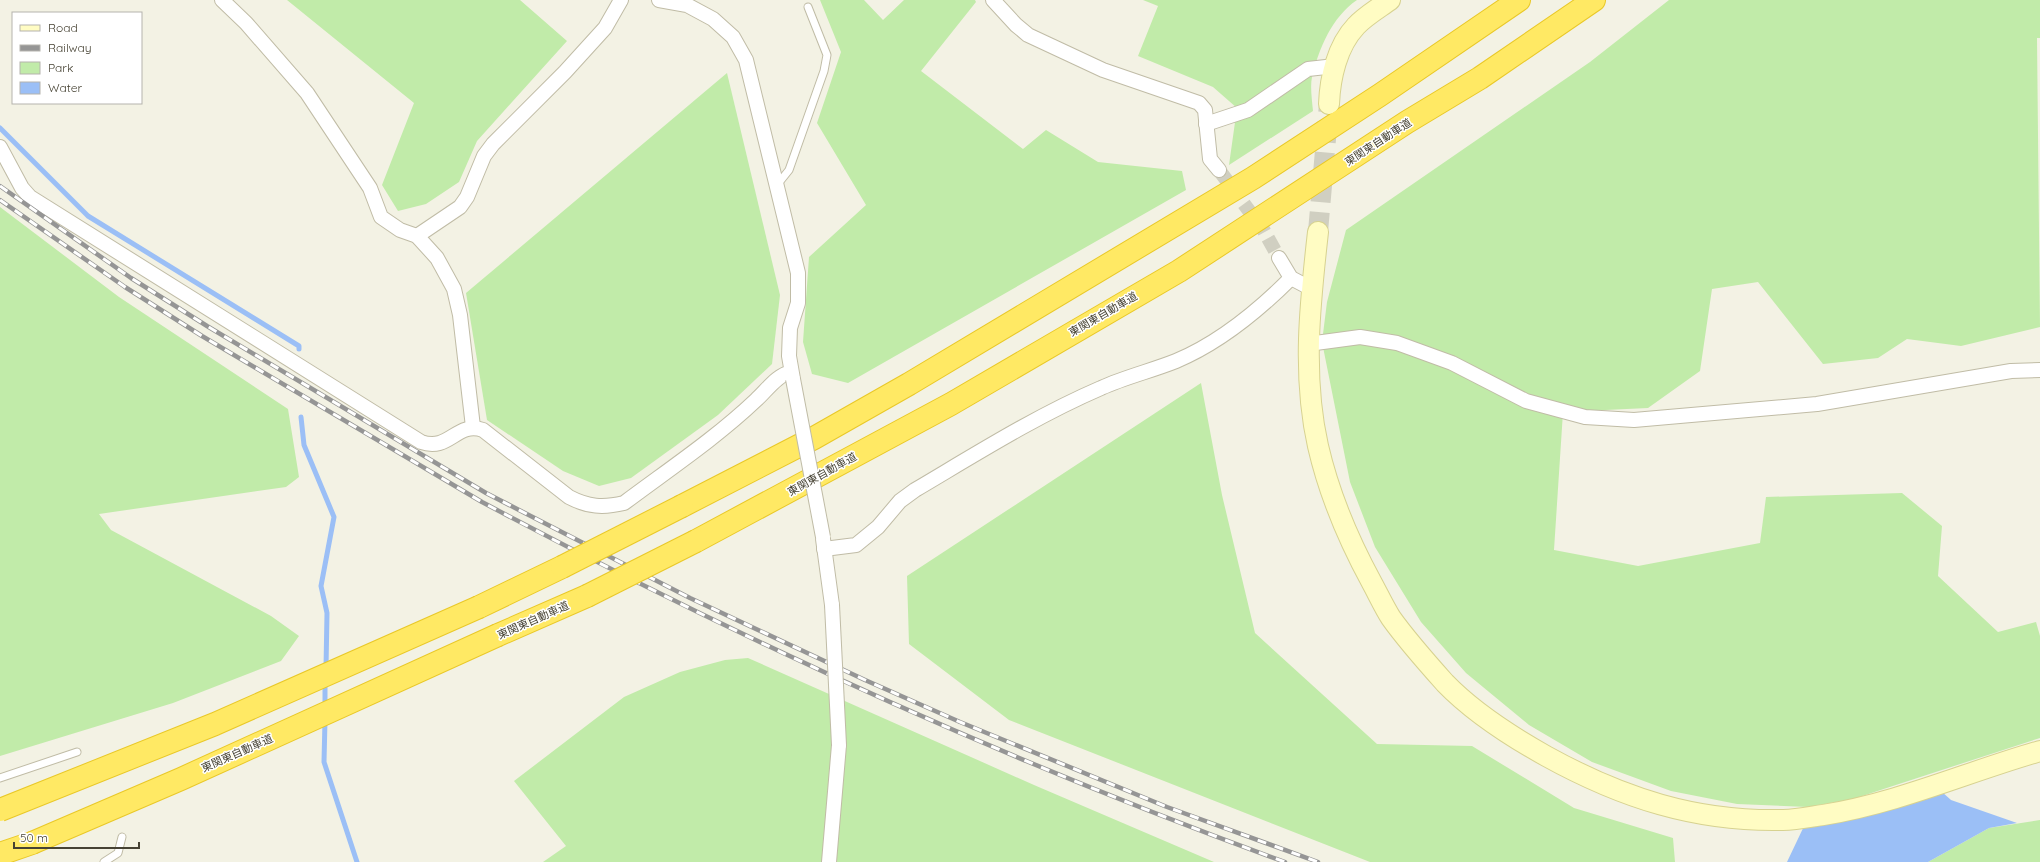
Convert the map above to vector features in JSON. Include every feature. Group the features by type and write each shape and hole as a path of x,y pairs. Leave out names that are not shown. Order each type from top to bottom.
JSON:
{"highway":[{"path":"0,810 215,724 479,607 682,506 814,438 909,384 1240,186 1380,95 1520,0"},
{"name":"東関東自動車道","path":"0,854 32,843 181,779 587,596 696,541 951,404 1178,271 1407,122 1480,78 1594,0"}],"street":[{"path":"222,0 246,23 307,93 370,188 381,217 400,230 417,236 437,258 454,288 460,315 473,427"},
{"path":"417,236 460,207 467,197 484,156 493,144 565,72 605,28 621,0"},
{"path":"659,0 687,5 713,19 734,37 746,60 798,273 798,303 790,328 789,356 824,543 832,604 839,745 829,862"},
{"path":"993,0 1016,25 1028,35 1103,70 1199,103 1205,110 1210,158 1219,170"},
{"path":"1329,104 1330,89 1335,66 1342,47 1355,27 1390,0"},
{"path":"1206,124 1248,110 1308,69 1335,66"},
{"path":"0,147 22,188 30,197 421,442 430,445 441,443 462,430 473,427 483,430 501,442 569,497 583,504 609,506 624,503 706,442 755,401 782,374 792,376"},
{"path":"1318,232 1308,344 1311,394 1318,444 1332,498 1362,564 1390,617 1446,684 1490,721 1529,746 1609,788 1646,802 1685,812 1722,818 1780,820 1845,811 1899,798 1990,766 2040,751"},
{"path":"1279,258 1291,278 1312,289"},
{"path":"824,543 856,545 878,527 900,501 915,490 1049,413 1102,388 1176,360 1200,349 1230,330 1291,278"},
{"path":"1308,344 1360,337 1397,343 1452,363 1526,401 1585,416 1634,420 1817,404 2011,371 2040,370"}],"lane":[{"path":"777,185 789,170 824,71 827,55 808,7"},
{"path":"0,778 77,752"},
{"path":"104,862 118,853 122,837"}],"green space":[{"path":"287,0 520,0 567,41 477,141 459,182 426,204 398,211 382,185 414,103"},
{"path":"820,0 864,0 883,20 904,0 975,0 976,2 921,71 1023,149 1046,130 1098,162 1182,171 1186,190 848,383 812,374 803,342 809,257 866,205 817,123 841,52"},
{"path":"1143,0 1357,0 1340,15 1328,34 1318,55 1311,81 1313,111 1229,165 1237,108 1213,87 1138,56 1158,6"},
{"path":"1669,0 2040,0 2040,38 2037,38 2040,327 1961,346 1907,339 1878,358 1823,364 1758,282 1712,289 1700,371 1648,408 1563,412 1554,550 1638,566 1760,543 1766,497 1902,493 1942,526 1938,576 1998,632 2036,622 2040,636 2040,738 1853,799 1808,807 1737,804 1671,791 1592,762 1529,725 1466,673 1421,622 1375,547 1350,482 1322,342 1327,302 1346,230 1590,62"},
{"path":"727,73 780,295 772,364 718,415 631,478 599,486 563,471 487,420 466,293"},
{"path":"0,207 119,297 288,409 299,477 286,487 99,514 111,530 271,616 299,636 281,661 173,703 0,756"},
{"path":"1201,383 1222,495 1255,633 1377,744 1472,746 1574,808 1673,838 1675,862 1370,862 1009,720 909,644 907,576"},
{"path":"748,658 1034,785 1214,862 543,862 566,846 514,781 624,697 680,672 725,660"},
{"path":"2040,820 2040,862 1928,862 1989,828"}],"water":[{"path":"1942,792 1951,800 2017,823 1989,828 1928,862 1787,862 1806,822"}],"waterway":[{"path":"0,128 88,216 299,346 299,349"},
{"path":"301,417 304,445 334,517 321,586 327,613 326,668"},
{"path":"325,680 325,708"},
{"path":"325,720 324,762 357,862"}],"tunnel":[{"path":"1318,232 1329,104"},
{"path":"1219,170 1264,231 1279,258"}],"railway":[{"path":"0,186 131,278 207,326 486,493 690,598 865,680 960,722 1167,807 1318,862"},
{"path":"0,200 125,287 202,336 482,502 580,553 777,650 978,741 1080,783 1285,862"}]}
